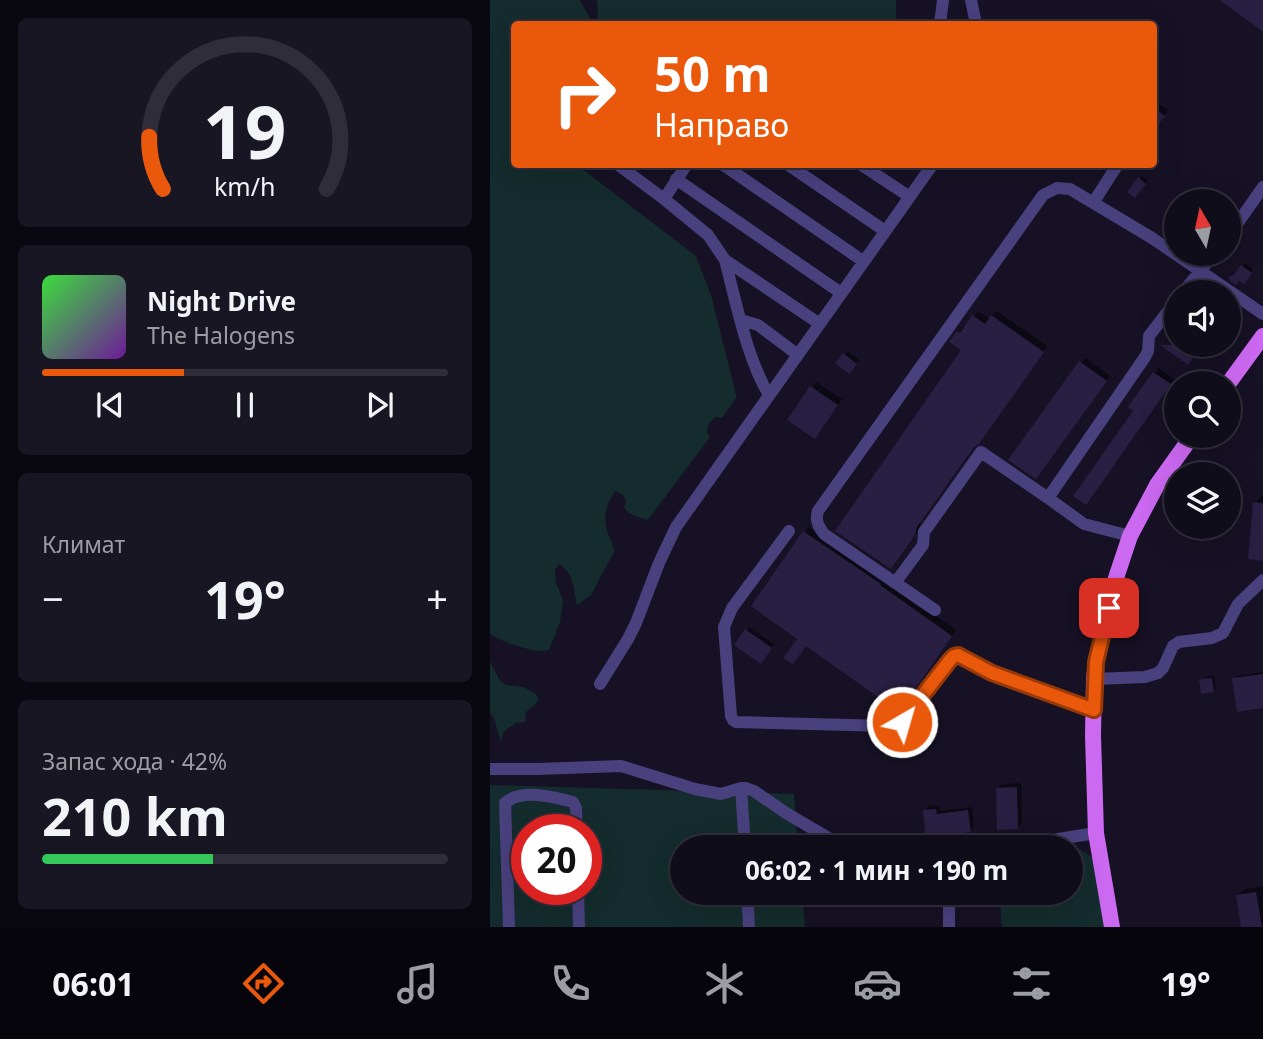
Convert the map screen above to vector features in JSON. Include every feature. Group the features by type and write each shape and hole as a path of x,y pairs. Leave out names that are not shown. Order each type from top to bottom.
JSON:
{"main road":[{"path":"1237,371 1263,335"},
{"path":"1112,927 1097,833 1094,710 1096,662 1115,581 1130,536 1157,485 1183,448"}],"lane":[{"path":"940,21 943,0"},
{"path":"971,0 975,21"},
{"path":"622,168 708,235 725,260 760,381 769,395"},
{"path":"664,199 684,168"},
{"path":"728,168 863,261"},
{"path":"793,168 885,231"},
{"path":"865,168 910,197"},
{"path":"1093,202 1115,168"},
{"path":"600,684 636,623 676,527 910,197 923,171"},
{"path":"676,180 841,293"},
{"path":"1241,218 1263,187"},
{"path":"936,610 824,534 817,524 818,511 1043,195 1052,189 1070,189 1153,238 1263,314"},
{"path":"725,260 820,324"},
{"path":"1193,280 1204,266"},
{"path":"1048,498 1145,357 1149,336 1164,317"},
{"path":"741,320 758,326 798,355"},
{"path":"895,583 923,545 924,532 981,452 1084,524 1130,536"},
{"path":"789,531 732,608 724,627 731,716 736,722 896,724 906,718 950,660 958,655 992,673 1094,710"},
{"path":"1094,679 1145,677 1158,673 1173,646 1179,642 1212,638 1223,633 1238,604 1263,580"},
{"path":"490,769 621,766 695,789 721,794 741,788 754,791 823,835"},
{"path":"741,788 744,835"},
{"path":"509,927 505,803 511,797 555,797 573,802 576,814"},
{"path":"1083,835 1097,833"},
{"path":"578,905 579,927"},
{"path":"748,905 749,927"},
{"path":"949,905 949,927"}],"green space":[{"path":"490,0 580,0 591,21 511,21 511,168 581,168 696,256 711,295 736,398 722,418 715,417 709,424 707,431 710,437 648,520 629,512 624,507 626,501 623,495 615,491 607,506 605,520 615,550 591,595 577,605 570,577 559,564 555,570 556,583 563,600 560,622 549,650 519,646 490,634"},
{"path":"597,0 896,0 897,21 598,21"},
{"path":"490,661 500,681 506,685 523,687 535,693 539,699 526,712 525,722 516,723 503,732 501,743 490,713"},
{"path":"490,785 794,794 797,835 670,835 670,905 803,905 805,927 490,927"},
{"path":"1083,851 1094,860 1105,927 1002,927 1000,905 1083,905"}],"building":[{"path":"1220,0 1263,0 1263,32"},
{"path":"1157,110 1165,116 1157,126"},
{"path":"1138,177 1146,184 1135,198 1127,192"},
{"path":"1241,265 1252,273 1244,284 1241,280 1228,279"},
{"path":"972,315 985,324 991,315 1044,352 917,527 915,535 891,569 835,531 961,350 949,342 957,331 960,333"},
{"path":"843,353 857,364 849,374 835,363"},
{"path":"1177,357 1194,357 1188,365"},
{"path":"1079,361 1107,381 1036,479 1008,460"},
{"path":"1153,372 1164,379 1164,394 1086,505 1073,496 1133,411 1128,407"},
{"path":"810,386 838,405 815,439 787,420"},
{"path":"1253,502 1263,503 1263,561 1248,559"},
{"path":"803,531 952,636 899,712 806,646 793,664 783,658 797,639 751,606"},
{"path":"745,629 772,648 761,664 734,645"},
{"path":"1263,674 1263,708 1237,712 1232,678"},
{"path":"1212,678 1214,692 1201,694 1199,679"},
{"path":"1017,787 1018,829 997,830 996,788"},
{"path":"936,809 937,814 968,810 971,832 925,835 923,810"},
{"path":"1256,892 1262,927 1241,927 1236,895"}],"route":[{"path":"902,722 950,660 958,655 992,673 1094,710 1096,662 1109,608"}]}
